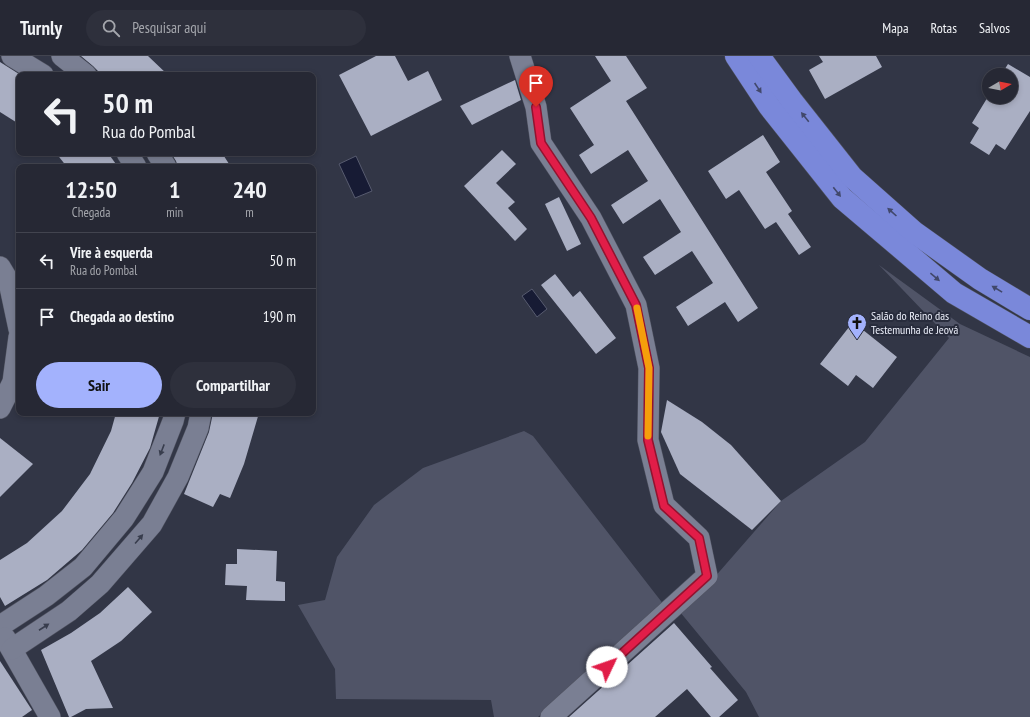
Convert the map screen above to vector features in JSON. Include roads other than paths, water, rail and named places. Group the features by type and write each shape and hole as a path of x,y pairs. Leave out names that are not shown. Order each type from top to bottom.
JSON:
{"highway":[{"path":"736,56 770,106 842,198 954,293 1030,337"},
{"path":"759,56 792,101 852,176 914,232 980,279 1030,309"}],"street":[{"path":"12,56 38,72"},
{"path":"62,56 82,72"},
{"path":"520,56 536,107 541,143 591,218 636,305 649,368 648,440 664,506 699,538 707,576 551,717"},
{"path":"0,267 9,282 16,315"},
{"path":"0,408 6,380 16,347"},
{"path":"0,626 46,596 83,567 124,518 153,472 174,417 200,421 178,477 152,524 100,584 69,611 12,649"},
{"path":"83,567 100,584"},
{"path":"0,631 12,649 50,717"}],"place":[{"name":"Salão do Reino das Testemunha de Jeová","path":"857,340"}]}
